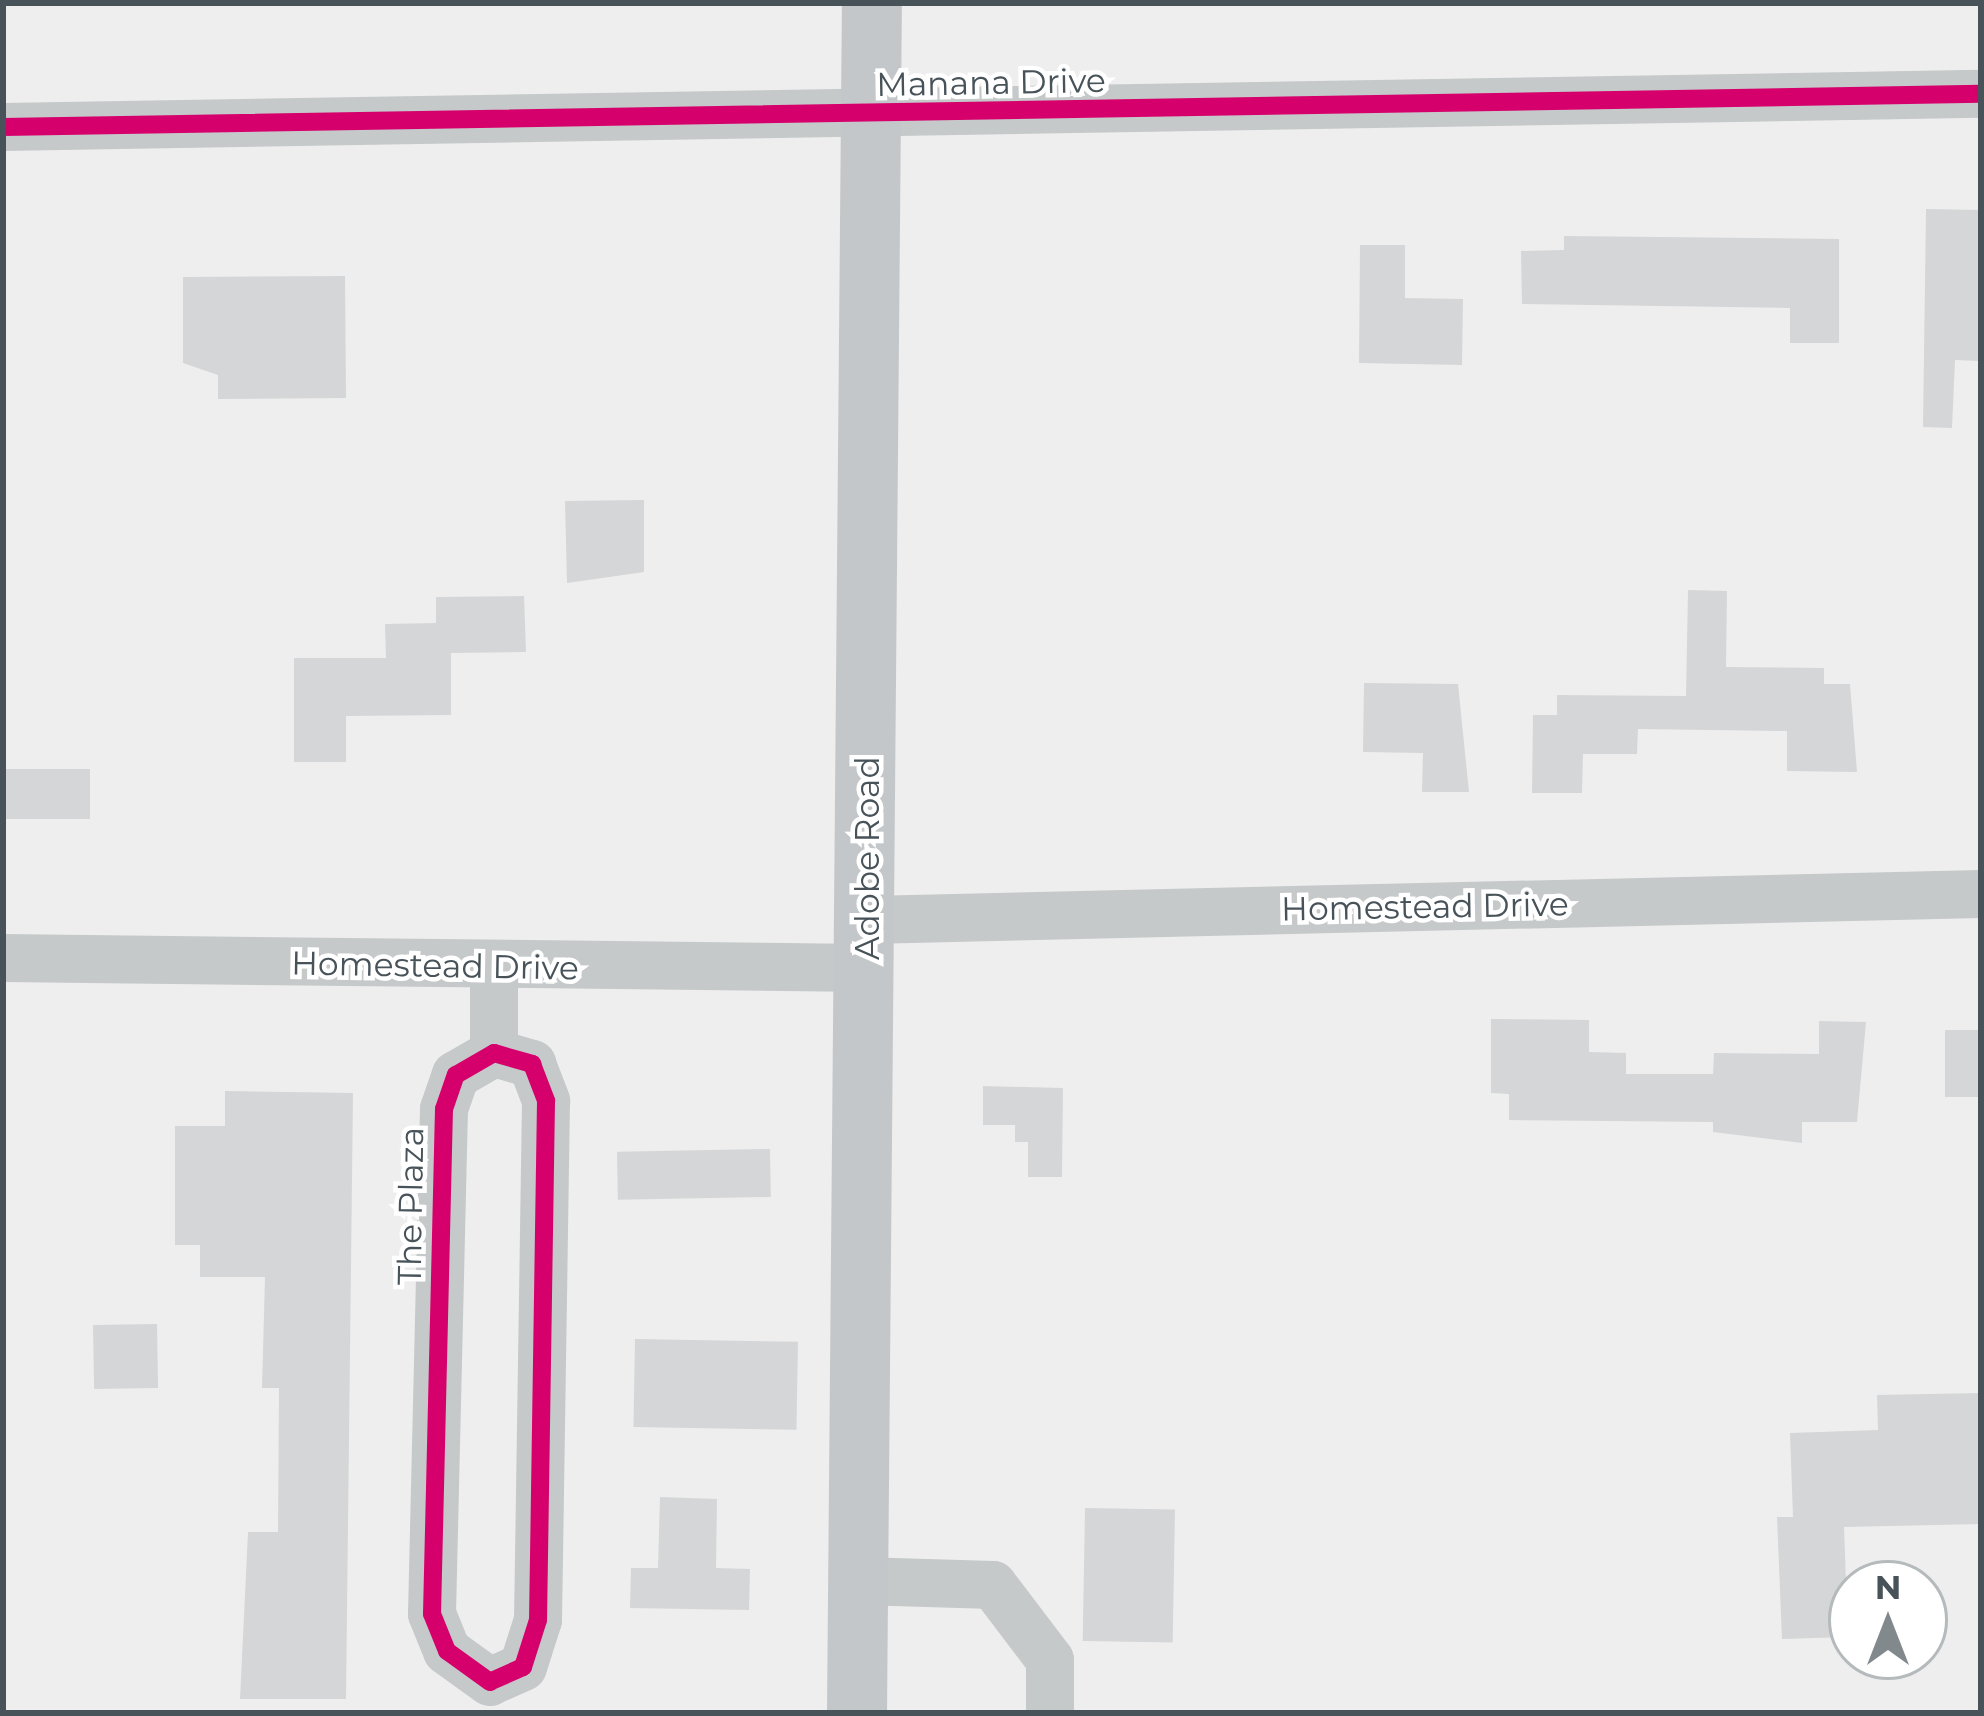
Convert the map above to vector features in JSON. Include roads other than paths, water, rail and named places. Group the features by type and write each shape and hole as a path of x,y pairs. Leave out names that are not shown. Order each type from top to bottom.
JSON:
{"main road":[{"name":"Adobe Road","path":"857,1713 868,944 872,3"}],"street":[{"name":"Manana Drive","path":"3,127 1981,94"},
{"name":"Homestead Drive","path":"3,958 494,968 868,944 1981,894"},
{"path":"494,968 494,1053"},
{"name":"The Plaza","path":"494,1053 532,1064 546,1124 538,1620 523,1666 490,1697 447,1652 431,1614 444,1109 456,1076 494,1053"},
{"path":"860,1581 993,1585 1050,1660 1050,1713"}]}
